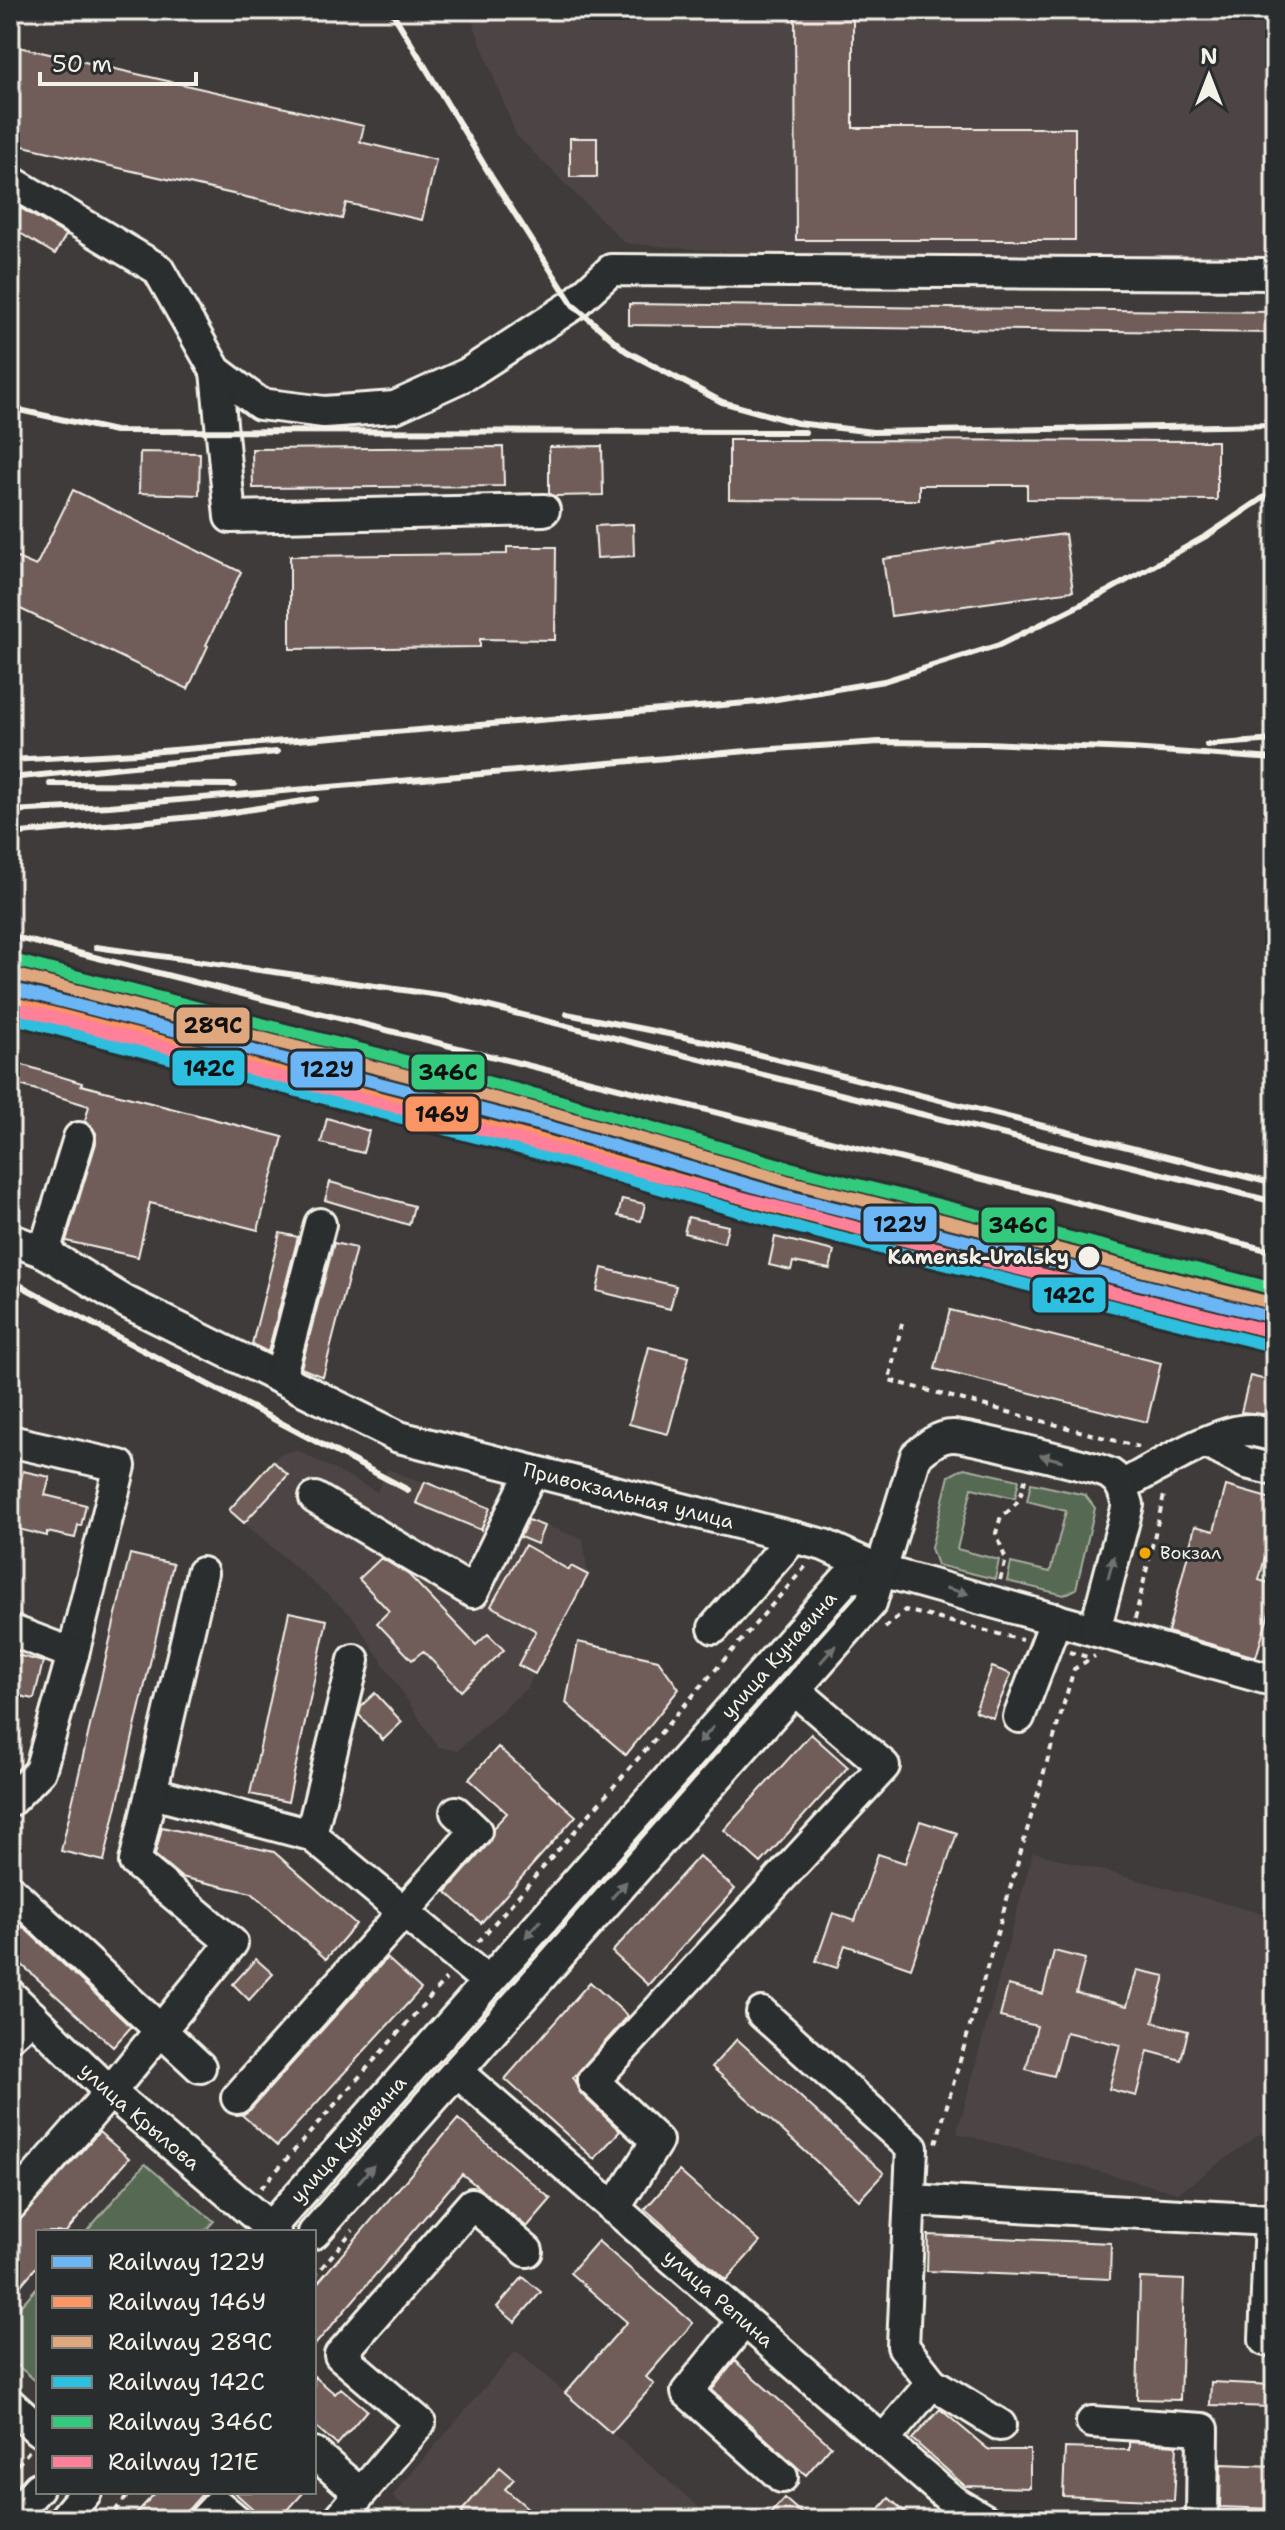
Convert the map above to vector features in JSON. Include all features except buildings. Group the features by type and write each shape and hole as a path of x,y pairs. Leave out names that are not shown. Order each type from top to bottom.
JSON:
{"street":[{"path":"10,181 158,269 216,371 260,404 324,412 395,407 467,374 573,305 611,270 1275,274"},
{"path":"216,371 230,517 544,510"},
{"path":"44,1252 79,1138"},
{"path":"280,1378 320,1224"},
{"name":"Привокзальная улица","path":"10,1239 44,1252 126,1302 399,1437 824,1545 882,1571 994,1601 1051,1632 1096,1647 1141,1645 1275,1681"},
{"path":"1122,1486 1161,1450 1207,1443 1250,1430 1275,1436"},
{"path":"882,1571 916,1456 932,1442 953,1436 1108,1473 1122,1486 1128,1505 1096,1647"},
{"path":"10,1441 120,1466 40,1771 10,1801"},
{"path":"1207,1443 1246,1463 1275,1470"},
{"path":"315,1498 473,1592 532,1471"},
{"path":"714,1628 794,1537"},
{"name":"улица Кунавина","path":"271,2230 487,1981 846,1579 882,1571"},
{"name":"улица Кунавина","path":"316,2231 857,1621 871,1603 882,1571"},
{"path":"10,2206 110,2092 232,1943 135,1862 202,1573"},
{"path":"10,1630 73,1654"},
{"path":"1019,1717 1051,1632"},
{"path":"311,1835 354,1660"},
{"path":"614,2209 657,2141 593,2081 884,1766 796,1691"},
{"path":"153,1793 311,1835 487,1981"},
{"path":"237,2098 476,1831 456,1812"},
{"path":"10,1890 200,2067"},
{"name":"улица Крылова","path":"10,1995 21,2026 110,2092 269,2230"},
{"path":"762,2013 912,2148 903,2346 932,2383 1000,2425"},
{"name":"улица Репина","path":"457,2072 953,2501 985,2520"},
{"path":"910,2200 1270,2220 1265,2340"},
{"path":"338,2520 420,2423 340,2355 472,2204 527,2251"},
{"path":"744,2321 687,2392 782,2477"},
{"path":"883,2441 932,2383"},
{"path":"10,2404 34,2440"},
{"path":"1092,2422 1203,2429 1202,2520"},
{"path":"316,2455 360,2493"},
{"path":"10,2519 36,2490"},
{"path":"63,2520 84,2494"},
{"path":"204,2520 218,2505 236,2520"}],"path":[{"path":"1239,1281 1233,1299 1275,1307"},
{"path":"902,1323 889,1380 1137,1448 1161,1450 1182,1476 1166,1490 1141,1590 1135,1618 1144,1634 1141,1645"},
{"path":"994,1601 1006,1560 996,1533 1001,1516 1020,1500 1042,1423"},
{"path":"245,2206 824,1545"},
{"path":"801,1571 829,1598"},
{"path":"857,1621 876,1636 905,1610 1051,1632 1096,1647 1074,1669 936,2143"},
{"path":"10,2474 34,2440"},
{"path":"107,2520 129,2494"}],"shaded area":[{"path":"468,10 1275,10 1275,258 786,257 625,243 516,135"},
{"path":"297,1450 377,1492 387,1469 583,1539 588,1575 526,1689 457,1751 438,1747 352,1616 229,1510 280,1454"},
{"path":"1033,1852 1275,1917 1275,2123 1178,2193 957,2133"},
{"path":"516,2351 714,2520 421,2520 392,2496"}],"green space":[{"path":"964,1468 1019,1480 1015,1498 972,1488 957,1549 999,1560 995,1579 937,1565 931,1548 949,1476"},
{"path":"1031,1483 1085,1495 1095,1508 1076,1589 1064,1595 1007,1581 1011,1563 1050,1572 1066,1511 1027,1501"},
{"path":"833,1612 842,1618 297,2228 291,2228 288,2222"},
{"path":"145,2164 214,2221 206,2230 88,2230"},
{"path":"36,2288 36,2381 10,2359 10,2318"}],"railway":[{"path":"391,10 573,305 626,351 722,402 797,423 873,432 1275,425"},
{"path":"10,408 115,431 805,432"},
{"path":"10,760 137,753 759,702 884,681 999,645 1106,592 1208,535 1275,490"},
{"path":"1207,745 1275,740"},
{"path":"10,811 109,806 879,742 1131,749 1275,759"},
{"path":"10,778 277,752"},
{"path":"50,784 234,785"},
{"path":"10,834 214,815 316,799"},
{"path":"10,936 1275,1252"},
{"path":"96,947 446,996 1275,1202"},
{"path":"567,1014 704,1041 1275,1184"},
{"path":"10,1280 408,1490"}],"rail line":[{"name":"346С","path":"17,961 560,1101 790,1168 1275,1289"},
{"name":"289С","path":"13,974 556,1114 787,1181 1275,1304"},
{"name":"122У","path":"10,988 553,1128 783,1195 1275,1318"},
{"name":"146У","path":"10,1002 549,1142 780,1209 1272,1332"},
{"name":"121Е","path":"10,1006 958,1254 1275,1332"},
{"name":"142С","path":"10,1017 546,1155 776,1222 1268,1345"}],"place":[{"name":"Kamensk-Uralsky","path":"1089,1257"},
{"name":"Вокзал","path":"1145,1553"}]}
